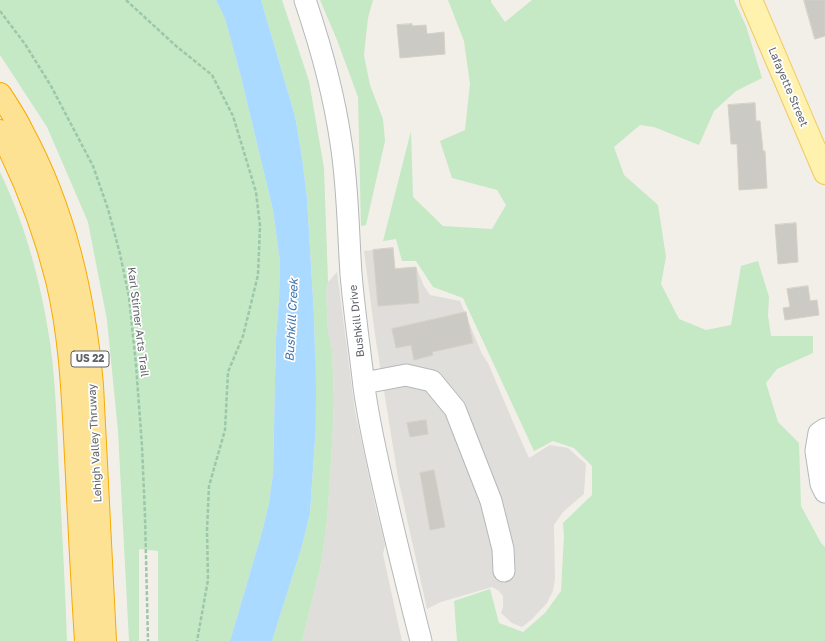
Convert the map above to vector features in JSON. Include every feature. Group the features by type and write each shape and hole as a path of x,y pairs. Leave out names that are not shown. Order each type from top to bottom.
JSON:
{"highway":[{"name":"Lehigh Valley Thruway","path":"0,94 22,130 58,211 67,241 80,298 90,358 92,385 105,641"},
{"name":"Lehigh Valley Thruway","path":"0,131 21,174 42,226 57,282 63,312 68,342 74,411 86,641"}],"main road":[{"name":"Lafayette Street","path":"751,0 825,173"}],"street":[{"name":"Bushkill Drive","path":"306,0 326,67 341,143 344,164 352,275 370,424 384,491 421,641"},
{"path":"364,383 406,375 432,381 455,409 491,501 503,549 504,570"},
{"path":"825,429 819,433 816,451 821,484 825,492"}],"path":[{"path":"126,0 176,46 212,75 233,116 256,192 260,226 258,275 243,336 228,372 225,430 208,486 208,580 197,641"},
{"name":"Karl Stirner Arts Trail","path":"0,11 25,44 51,86 93,166 108,209 120,254 129,297 136,365 145,516 148,641"}],"shaded area":[{"path":"393,248 395,268 416,267 424,286 430,295 460,301 529,458 550,445 568,448 586,464 584,494 563,512 554,525 555,579 553,591 547,603 522,627 512,623 501,613 503,607 503,596 499,591 492,587 441,602 427,609 398,478 375,335 364,251"},
{"path":"337,272 355,411 385,545 383,554 402,641 302,641 321,564 327,521 334,400 332,350 328,332 326,292 328,282"}],"green space":[{"path":"0,0 216,0 225,17 273,210 280,262 276,338 273,473 269,503 262,532 230,641 158,641 158,551 139,549 139,641 129,641 118,431 107,320 88,222 47,127 0,55"},
{"path":"261,0 282,0 309,81 324,168 328,282 326,292 328,332 332,350 334,400 332,446 327,521 321,564 302,641 272,641 302,546 310,513 315,439 315,350 307,198 295,116"},
{"path":"320,0 373,0 368,18 364,55 370,85 383,119 385,141 366,225 361,226 358,97 337,40"},
{"path":"448,0 491,0 505,22 532,0 734,0 746,26 762,78 736,91 714,111 699,145 654,127 640,125 614,147 624,175 658,205 666,257 661,284 679,319 706,330 731,325 741,266 758,261 769,297 768,316 771,336 813,336 813,353 777,369 766,383 778,422 799,443 801,506 821,543 825,547 825,641 457,641 454,601 490,589 499,623 523,632 545,613 561,591 564,536 563,523 592,495 592,466 574,448 553,441 534,451 463,298 433,287 416,261 402,261 396,239 383,241 411,131 413,197 443,226 492,229 506,205 497,190 452,178 440,141 465,130 470,84 464,41"},
{"path":"0,172 18,213 25,234 42,298 50,342 56,407 67,641 0,641"}],"water":[{"name":"Bushkill Creek","path":"216,0 261,0 295,116 307,198 314,316 316,392 315,439 310,513 302,546 272,641 230,641 262,532 269,503 273,473 276,338 280,262 273,210 241,77 225,18"}],"building":[{"path":"804,0 825,0 825,36 815,39"},
{"path":"412,24 412,26 426,25 427,34 444,32 445,54 400,58 397,25"},
{"path":"755,103 756,121 760,121 763,151 765,151 767,188 739,190 737,144 731,144 728,105"},
{"path":"796,223 798,262 778,264 775,225"},
{"path":"393,248 395,269 416,267 419,303 378,306 373,250"},
{"path":"808,286 810,301 817,300 819,315 785,320 783,308 790,307 787,289"},
{"path":"466,312 473,343 432,352 433,355 414,360 411,345 396,348 392,329"},
{"path":"426,420 428,434 410,437 407,423"},
{"path":"434,470 445,527 430,530 420,473"}]}
